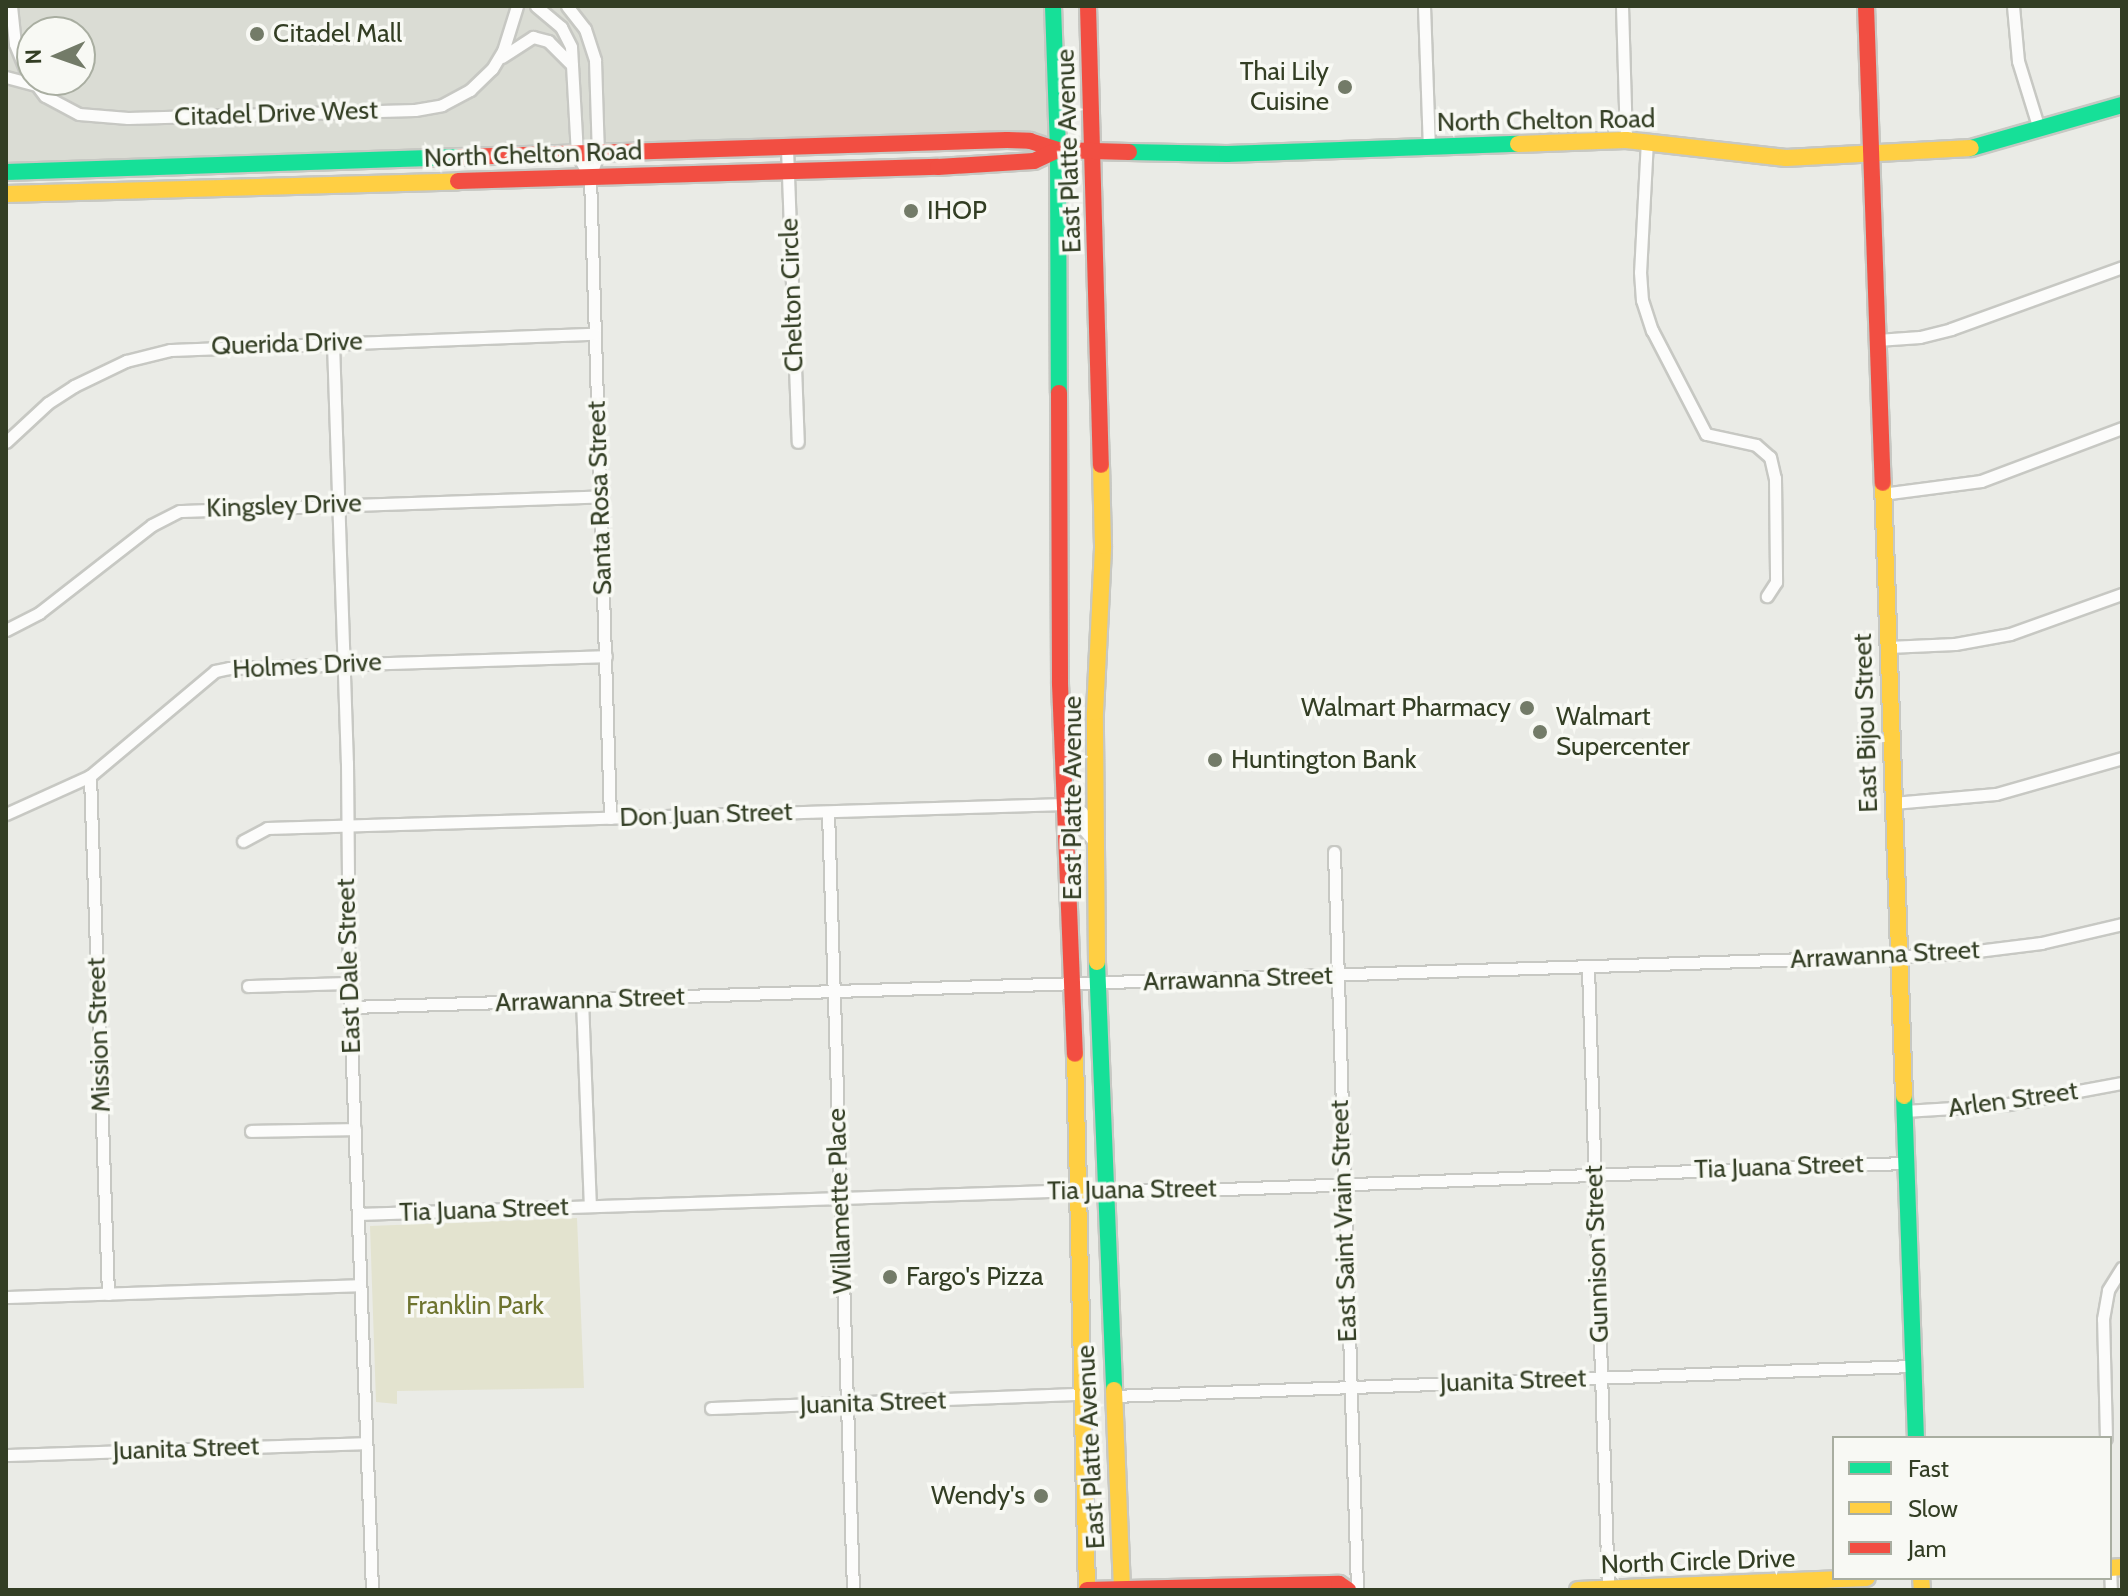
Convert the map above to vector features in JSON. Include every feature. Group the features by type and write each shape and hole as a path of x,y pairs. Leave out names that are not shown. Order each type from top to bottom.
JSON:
{"main road":[{"name":"East Platte Avenue","path":"1053,6 1058,150 1058,562 1080,1190 1087,1590"},
{"name":"East Platte Avenue","path":"1088,6 1103,546 1095,712 1097,983 1122,1589"},
{"name":"East Bijou Street","path":"1866,6 1916,1436"},
{"name":"North Chelton Road","path":"6,172 1007,140 1030,141 1058,150 1227,154 1647,140 1755,157 1871,156 1961,151 2122,105"},
{"name":"North Chelton Road","path":"6,194 1008,164 1034,161 1058,150"},
{"name":"North Circle Drive","path":"1578,1590 1746,1588 1843,1580"},
{"path":"1087,1590 1339,1584 1348,1590"}],"street":[{"name":"Citadel Drive West","path":"10,44 11,6"},
{"name":"Citadel Drive West","path":"50,96 68,110 105,117 415,110 457,99 485,78 503,51 517,6"},
{"name":"Santa Rosa Street","path":"536,6 551,16 567,36 573,65 577,154 590,177"},
{"name":"Santa Rosa Street","path":"567,6 585,29 595,60 598,154 590,177 610,818"},
{"path":"1424,6 1429,147"},
{"path":"1622,6 1626,140"},
{"path":"2013,6 2018,61 2039,129"},
{"path":"497,60 533,37 548,41 573,65"},
{"path":"6,54 10,44"},
{"path":"1647,140 1640,272 1642,300 1652,330 1706,434 1756,445 1770,457 1775,478 1776,582 1767,596"},
{"name":"Chelton Circle","path":"787,148 798,442"},
{"path":"1877,340 1920,337 1969,324 2122,267"},
{"name":"Querida Drive","path":"6,442 48,403 74,386 136,358 191,347 595,334"},
{"name":"East Dale Street","path":"333,343 345,663 349,983 372,1590"},
{"path":"1882,494 1981,481 2122,428"},
{"name":"Kingsley Drive","path":"6,630 39,613 152,525 180,511 600,496"},
{"path":"1888,647 1986,639 2061,618 2122,594"},
{"name":"Holmes Drive","path":"6,814 90,776 215,671 345,663 606,656"},
{"path":"1893,803 1996,794 2060,779 2122,758"},
{"name":"Mission Street","path":"90,776 108,1294"},
{"path":"1066,804 1082,812 1085,831 1096,845"},
{"name":"Don Juan Street","path":"243,841 267,828 1066,804"},
{"name":"Willamette Place","path":"828,812 853,1590"},
{"name":"East Saint Vrain Street","path":"1334,852 1357,1590"},
{"name":"Arrawanna Street","path":"351,1007 1337,977 1899,956 2041,943 2122,924"},
{"name":"Gunnison Street","path":"1588,968 1608,1589"},
{"path":"248,986 349,983"},
{"path":"582,1000 590,1206"},
{"name":"Arlen Street","path":"1904,1111 2003,1105 2122,1083"},
{"path":"251,1131 355,1129"},
{"name":"Tia Juana Street","path":"358,1214 1905,1163"},
{"path":"2106,1436 2104,1303 2122,1268"},
{"path":"6,1297 360,1285"},
{"name":"Juanita Street","path":"1113,1396 1913,1366"},
{"name":"Juanita Street","path":"711,1408 1083,1394"},
{"name":"Juanita Street","path":"6,1455 365,1443"}],"shaded area":[{"path":"6,6 1043,6 1049,135 6,163"}],"green space":[{"name":"Franklin Park","path":"577,1218 584,1388 397,1391 397,1404 376,1402 370,1226"}],"traffic: fast":[{"path":"1053,6 1058,150 1059,393"},
{"path":"1971,148 2122,105"},
{"path":"1129,152 1227,154 1518,144"},
{"path":"6,172 460,157"},
{"path":"1097,962 1114,1390"},
{"path":"1904,1096 1916,1436"}],"traffic: slow":[{"path":"1518,144 1626,140 1786,158 1971,148"},
{"path":"6,194 458,181"},
{"path":"1097,962 1095,712 1103,546 1101,465"},
{"path":"1883,483 1904,1096"},
{"path":"1075,1054 1087,1590"},
{"path":"1114,1390 1122,1590"},
{"path":"2112,1568 2122,1567"},
{"path":"1578,1590 1832,1579"},
{"path":"1921,1580 1922,1590"}],"traffic: jam":[{"path":"1088,6 1101,465"},
{"path":"1866,6 1883,483"},
{"path":"460,157 1007,140 1030,141 1058,150 1129,152"},
{"path":"458,181 938,167 1034,161 1058,150"},
{"path":"1059,393 1060,684 1075,1054"},
{"path":"1087,1590 1339,1584 1348,1590"}],"place":[{"name":"Citadel Mall","path":"257,34"},
{"name":"Thai Lily Cuisine","path":"1345,87"},
{"name":"IHOP","path":"911,211"},
{"name":"Walmart Pharmacy","path":"1527,708"},
{"name":"Walmart Supercenter","path":"1540,732"},
{"name":"Huntington Bank","path":"1215,760"},
{"name":"Fargo's Pizza","path":"890,1277"},
{"name":"Wendy's","path":"1041,1496"}]}
